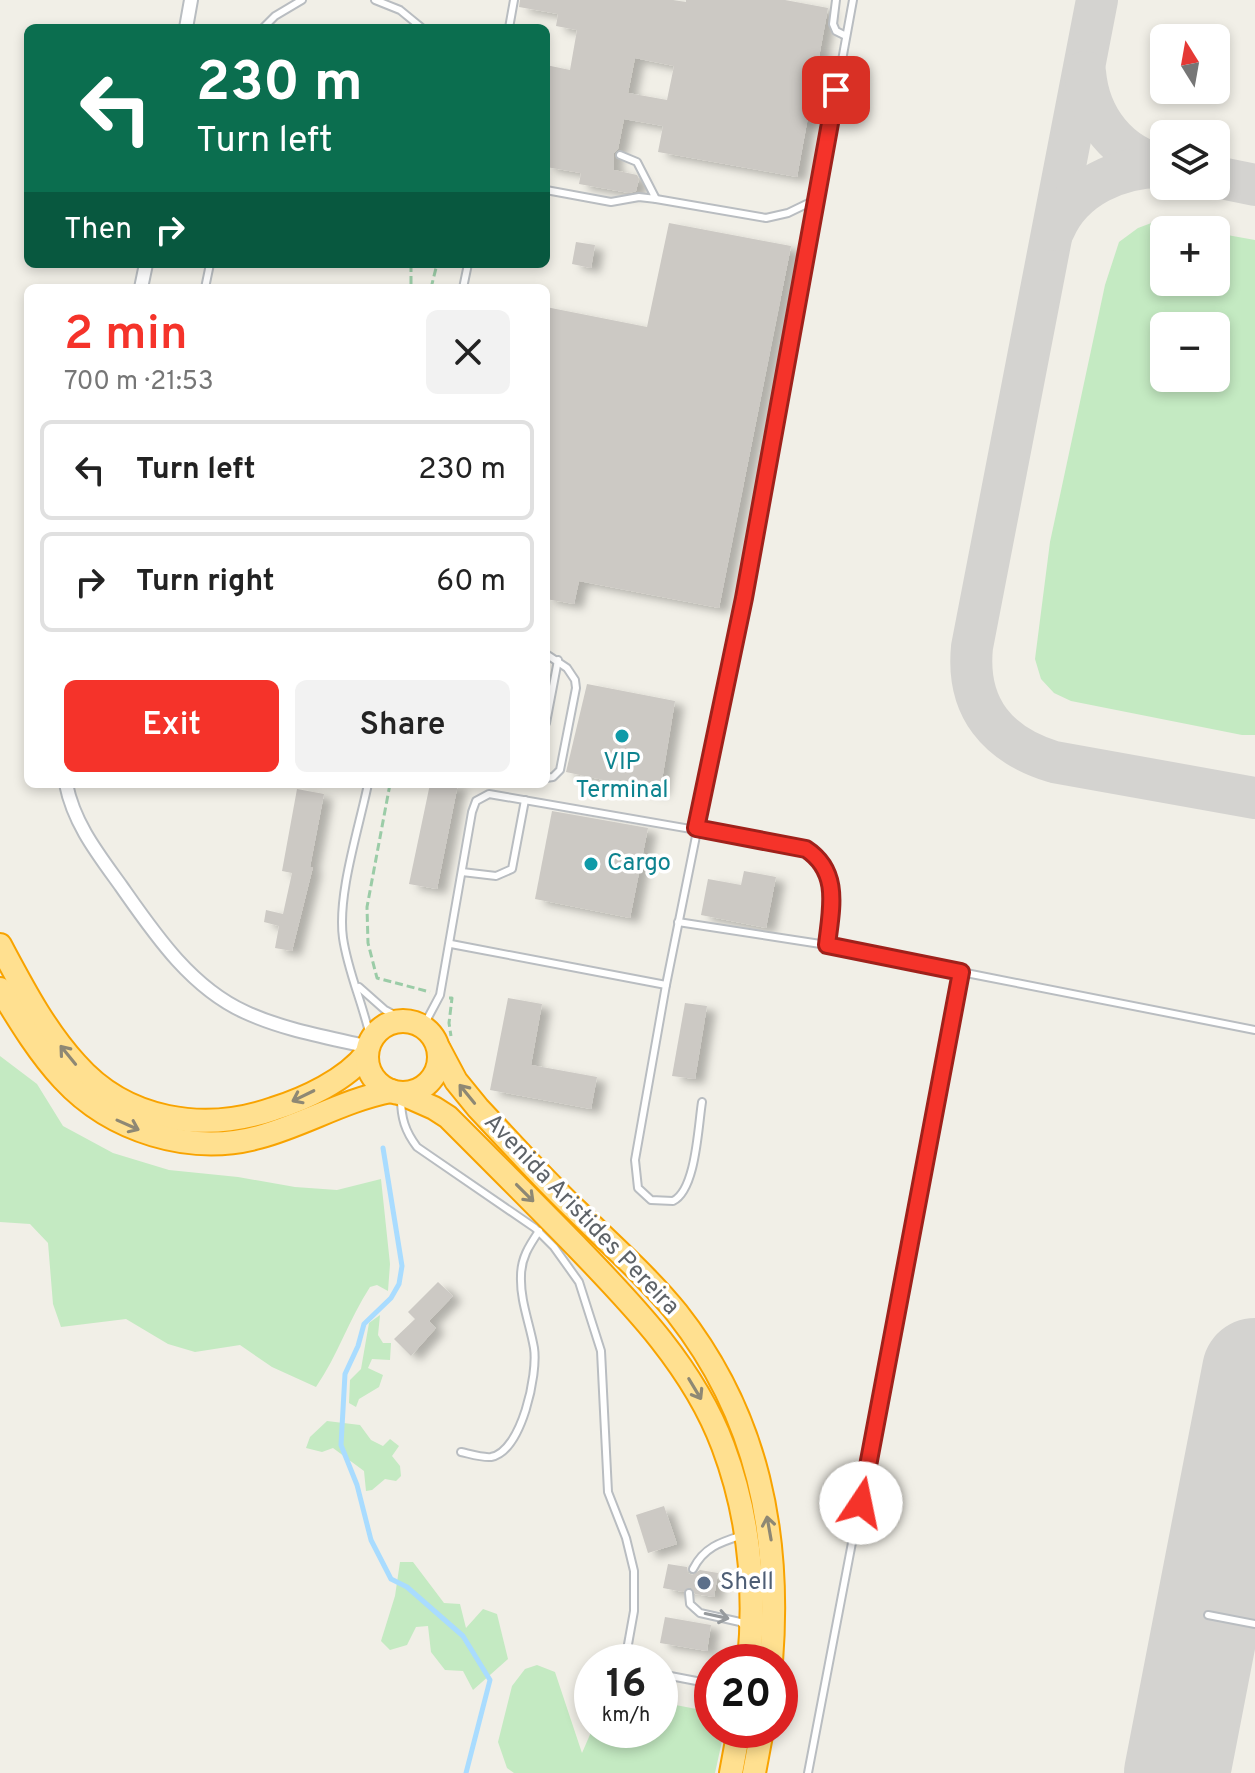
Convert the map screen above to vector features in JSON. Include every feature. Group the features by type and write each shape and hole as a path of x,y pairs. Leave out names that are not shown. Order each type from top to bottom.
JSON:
{"highway":[{"path":"0,945 40,1016 77,1066 121,1099 172,1119 224,1122 284,1106 318,1089 361,1061 386,1025 415,1024 435,1039 440,1059 433,1078 419,1090 355,1099 258,1137 227,1144 194,1144 169,1140 113,1118 89,1103 46,1059 0,989"},
{"path":"369,1047 370,1072 375,1080 396,1092"},
{"name":"Avenida Aristides Pereira","path":"439,1049 456,1081 478,1108 676,1312 720,1380 739,1420 761,1486 772,1546 772,1644"},
{"name":"Avenida Aristides Pereira","path":"396,1092 448,1117 636,1308 681,1367 704,1404 724,1447 746,1534 751,1570 751,1644"},
{"path":"731,1773 736,1748"},
{"path":"754,1773 759,1748"}],"street":[{"path":"187,24 191,0"},
{"path":"67,788 70,803 85,835 153,932 219,997 273,1024 369,1047"}],"lane":[{"path":"267,24 302,0"},
{"path":"375,0 400,10 417,24"},
{"path":"510,24 514,0"},
{"path":"836,0 833,24 836,31 846,36"},
{"path":"702,1102 684,1193 664,1203 651,1200 638,1188 635,1160 696,828 744,598 853,0"},
{"path":"620,155 637,162 656,199"},
{"path":"550,191 611,202 639,197 656,199 766,218 788,213 817,199"},
{"path":"550,656 572,673 576,688 560,770 550,777"},
{"path":"550,702 558,660"},
{"path":"367,788 342,914 343,936 369,1047"},
{"path":"356,984 373,1002 415,1024 440,995 472,812 476,801 489,794 806,849 818,857 832,885 827,945"},
{"path":"462,872 496,876 512,869 525,800"},
{"path":"678,922 827,945 1255,1030"},
{"path":"451,944 666,985"},
{"path":"808,1773 961,972"},
{"path":"396,1092 401,1119 417,1147 539,1231 579,1282 601,1351 608,1492 626,1538 634,1571 634,1611 628,1644"},
{"path":"461,1452 491,1457 500,1452 509,1445 528,1402 535,1361 521,1277 522,1261 539,1231"},
{"path":"693,1569 699,1556 714,1545 746,1534"},
{"path":"689,1593 690,1604 700,1613 740,1622 752,1635"},
{"path":"1208,1615 1255,1624"}],"path":[{"path":"389,788 367,907 368,943 377,978 452,998"}],"green space":[{"path":"1150,224 1150,296 1230,296 1230,236 1255,240 1255,735 1071,701 1054,693 1041,679 1035,659 1050,542 1105,285 1119,242"},
{"path":"0,1056 37,1084 63,1126 113,1153 169,1170 295,1187 337,1190 381,1179 390,1264 388,1291 377,1285 370,1287 316,1387 272,1367 240,1345 195,1352 168,1344 126,1319 61,1327 53,1304 48,1243 30,1224 0,1222"},
{"path":"380,1315 378,1335 383,1343 391,1343 390,1360 372,1359 368,1368 383,1375 379,1387 359,1399 356,1407 349,1403 350,1380 361,1369 369,1323"},
{"path":"327,1421 360,1425 371,1440 383,1446 390,1439 399,1446 392,1456 400,1466 401,1476 396,1481 385,1479 366,1491 364,1471 333,1448 322,1452 306,1448 310,1437"},
{"path":"400,1562 413,1562 444,1603 460,1604 466,1628 483,1609 497,1614 508,1659 473,1690 463,1671 445,1670 431,1652 428,1626 416,1627 407,1645 390,1650 381,1641 395,1596"},
{"path":"537,1665 555,1672 574,1729 574,1748 580,1748 582,1753 584,1748 678,1748 678,1705 694,1709 694,1748 720,1748 715,1773 514,1773 507,1768 498,1742 512,1686 525,1669"}],"building":[{"path":"520,0 785,0 828,8 797,177 658,152 663,126 624,119 618,149 614,153 614,170 637,175 636,191 629,193 579,184 581,173 550,168 550,66 570,70 577,30 556,26 558,14 519,7","holes":["635,58 674,66 667,100 628,93"]},
{"path":"669,223 791,246 719,608 579,581 574,604 550,600 550,308 647,327"},
{"path":"576,242 595,245 591,268 572,264"},
{"name":"VIP Terminal","path":"587,684 675,701 660,792 566,772"},
{"path":"429,788 457,788 437,889 409,884"},
{"path":"297,789 324,794 310,867 313,867 292,951 275,948 279,926 264,922 266,910 283,914 292,873 282,871"},
{"name":"Cargo","path":"552,811 648,828 630,918 535,899"},
{"path":"744,871 776,877 766,928 701,915 708,879 741,885"},
{"path":"508,998 542,1004 531,1065 597,1077 591,1109 490,1090"},
{"path":"685,1003 707,1006 695,1079 672,1076"},
{"path":"438,1282 453,1296 429,1321 436,1328 411,1356 394,1339 415,1319 408,1312"},
{"path":"664,1506 677,1544 648,1553 636,1515"},
{"path":"668,1564 687,1567 692,1575 700,1570 718,1573 714,1597 695,1594 691,1587 683,1592 663,1588"},
{"path":"665,1617 711,1625 708,1644 694,1644 694,1649 660,1643"}],"waterway":[{"path":"383,1148 402,1266 399,1284 391,1298 364,1324 345,1374 341,1445 357,1485 371,1540 391,1579 407,1587 463,1636 490,1680 466,1773"}],"taxiway":[{"path":"1097,0 972,647 974,688 990,721 1002,734 1034,755 1054,762 1255,798"},
{"path":"1085,72 1093,105 1109,132 1133,154 1150,162"},
{"path":"1054,230 1062,215 1085,191 1115,175 1150,168"},
{"path":"1230,180 1255,185"}],"runway":[{"path":"1177,1773 1255,1371"}],"place":[{"name":"VIP Terminal","path":"622,736"},
{"name":"Cargo","path":"591,864"},
{"name":"Shell","path":"704,1583"}],"route":[{"path":"836,90 744,598 696,828 806,849 818,857 832,885 827,945 961,972 861,1503"}]}
